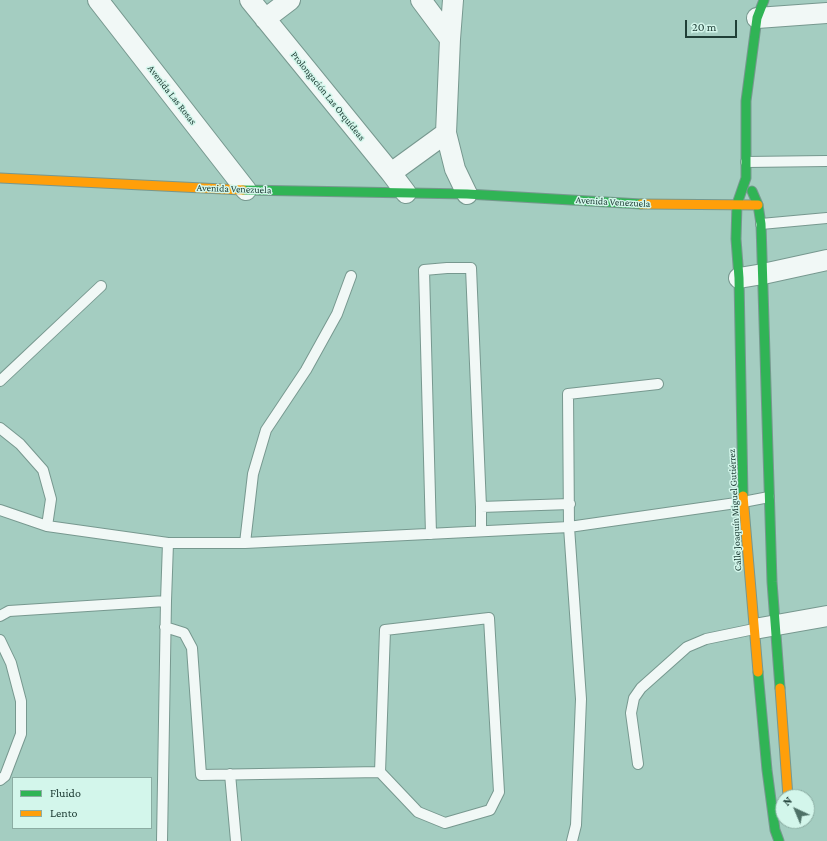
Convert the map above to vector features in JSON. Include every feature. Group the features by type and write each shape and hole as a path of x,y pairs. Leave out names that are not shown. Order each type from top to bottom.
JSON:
{"main road":[{"name":"Calle Joaquín Miguel Gutiérrez","path":"764,0 757,18 746,100 746,178 737,204 736,239 739,278 744,502 767,770 779,841"},
{"name":"Avenida Venezuela","path":"0,178 246,190 467,194 635,204 758,205"},
{"name":"Calle Joaquín Miguel Gutiérrez","path":"746,178 758,205 761,224 768,497 772,582 787,789"},
{"path":"767,770 785,766"}],"street":[{"name":"Avenida Las Rosas","path":"98,0 246,190"},
{"name":"Prolongación Las Orquídeas","path":"250,0 406,193"},
{"path":"265,19 290,0"},
{"path":"421,0 450,39"},
{"path":"453,0 446,133 455,169 467,194"},
{"path":"757,18 827,13"},
{"path":"391,173 446,133"},
{"path":"739,278 827,260"},
{"path":"754,629 827,616"}],"lane":[{"path":"746,162 827,161"},
{"path":"761,224 827,218"},
{"path":"431,534 424,270 447,268 471,268 481,531"},
{"path":"245,543 253,474 266,430 306,370 337,314 350,276"},
{"path":"0,381 101,286"},
{"path":"572,841 576,825 581,699 569,527 568,394 658,384"},
{"path":"0,428 20,444 43,470 51,499 47,526"},
{"path":"0,510 47,526 168,543 245,543 569,527 744,502 768,497"},
{"path":"481,507 570,504"},
{"path":"162,841 165,627 168,543"},
{"path":"0,616 9,611 166,601"},
{"path":"165,627 184,632 192,648 201,775 380,772 418,812 445,823 490,810 499,792 489,618 385,630 380,772"},
{"path":"638,764 631,713 634,698 641,688 687,647 706,639 754,629"},
{"path":"0,640 11,663 21,701 21,734 5,776 0,780"},
{"path":"230,774 236,841"}],"traffic: fast":[{"path":"743,496 739,278 736,239 737,204 746,178 746,101 757,18 764,0"},
{"path":"243,190 467,194 641,204"},
{"path":"752,191 758,205 761,224 772,582 780,688"},
{"path":"758,672 767,770 775,830 779,841"}],"traffic: slow":[{"path":"0,178 243,190"},
{"path":"641,204 758,205"},
{"path":"743,496 758,672"},
{"path":"780,688 787,789"}]}
